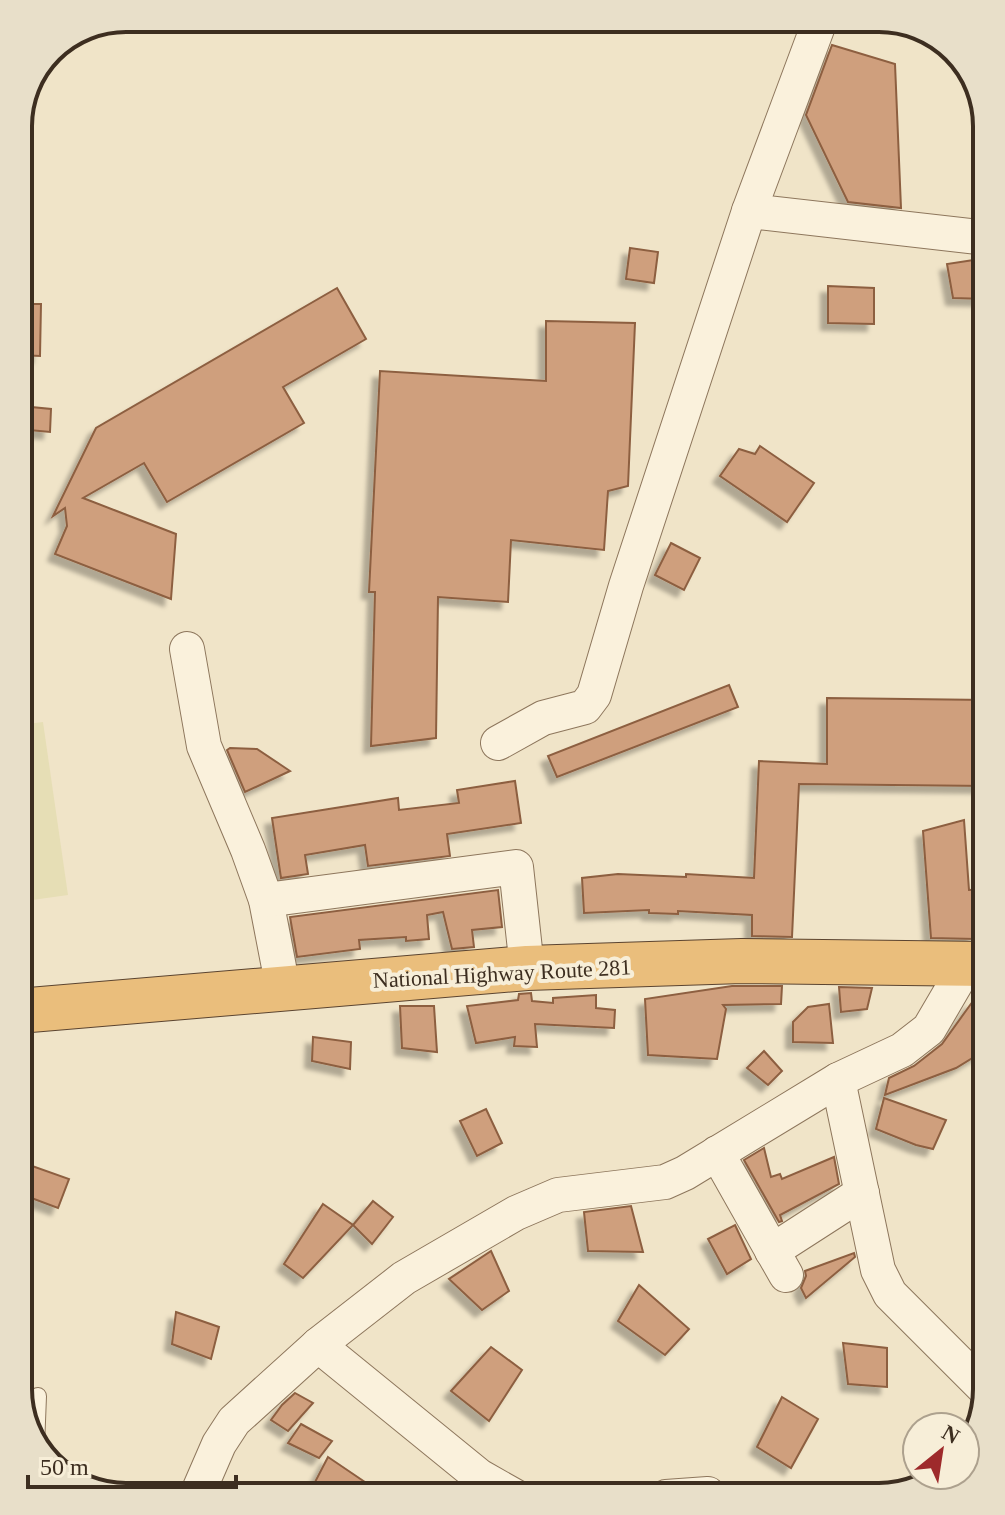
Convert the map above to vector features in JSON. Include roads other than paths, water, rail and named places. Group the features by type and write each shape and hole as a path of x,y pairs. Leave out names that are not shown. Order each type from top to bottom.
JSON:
{"highway":[{"name":"National Highway Route 281","path":"32,1010 527,968 742,961 973,964"}],"street":[{"path":"498,743 543,718 585,707 594,695 626,586 749,211 816,32"},
{"path":"749,211 973,236"},
{"path":"187,649 204,746 266,900 283,988"},
{"path":"266,900 516,867 527,968"},
{"path":"202,1483 219,1444 234,1421 318,1345 404,1278 516,1213 558,1195 665,1182 838,1080 902,1050 929,1029 973,969"},
{"path":"838,1080 878,1270 890,1294 973,1377"},
{"path":"717,1153 779,1263 862,1193"},
{"path":"318,1345 491,1483"}],"lane":[{"path":"37,1419 38,1396"}]}
